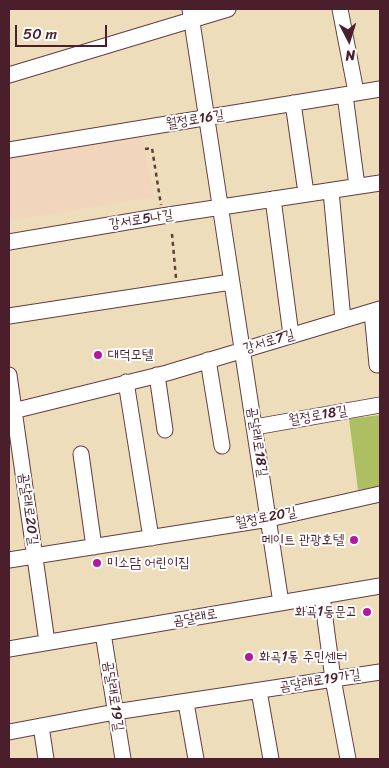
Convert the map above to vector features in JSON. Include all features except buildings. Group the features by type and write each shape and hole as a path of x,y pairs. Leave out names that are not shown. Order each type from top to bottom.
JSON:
{"street":[{"path":"9,75 191,14 228,9"},
{"path":"340,9 351,94 357,186"},
{"name":"곰달래로18길","path":"191,14 281,603"},
{"name":"월정로16길","path":"9,150 380,89"},
{"path":"293,103 306,194"},
{"name":"강서로5나길","path":"9,242 220,207 357,186 380,185"},
{"path":"331,191 342,320"},
{"path":"273,199 291,334"},
{"path":"9,316 231,282"},
{"path":"376,310 377,365"},
{"name":"강서로7길","path":"11,411 157,375 376,310"},
{"path":"208,360 222,446"},
{"name":"곰달래로20길","path":"9,375 11,411 47,642"},
{"path":"157,375 165,430"},
{"path":"126,382 151,538"},
{"name":"월정로18길","path":"255,427 380,405"},
{"path":"81,454 94,547"},
{"name":"월정로20길","path":"9,560 269,519 380,494"},
{"name":"곰달래로","path":"9,649 380,586"},
{"path":"322,596 333,679 348,759"},
{"name":"곰달래로19길","path":"103,633 123,759"},
{"name":"곰달래로19가길","path":"9,732 115,712 186,703 380,672"},
{"path":"259,691 271,759"},
{"path":"186,703 196,759"},
{"path":"41,726 46,759"}],"path":[{"path":"145,148 152,148 162,216"},
{"path":"172,234 178,290"}],"shaded area":[{"path":"142,133 153,197 9,221 9,156"}],"green space":[{"path":"380,415 380,487 358,490 349,419"}],"place":[{"name":"대덕모텔","path":"98,355"},
{"name":"메이트 관광호텔","path":"354,540"},
{"name":"미소담 어린이집","path":"97,563"},
{"name":"화곡1동문고","path":"367,612"},
{"name":"화곡1동 주민센터","path":"249,657"}]}
